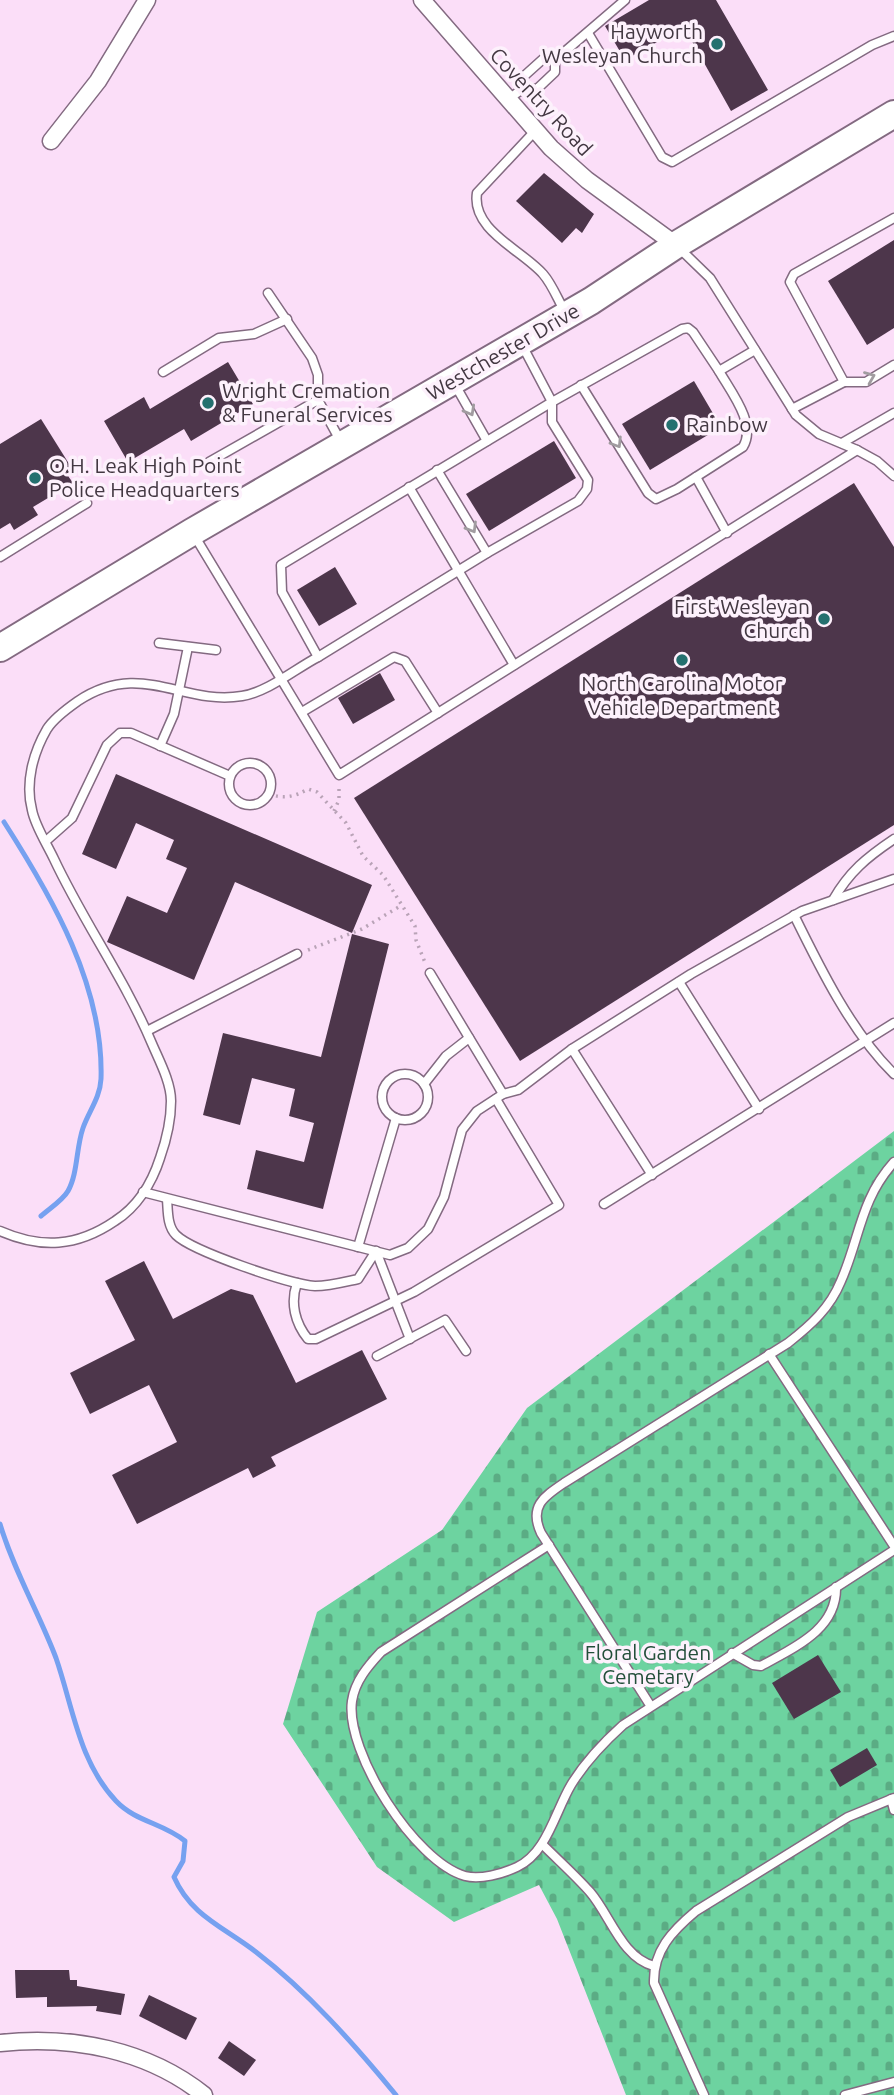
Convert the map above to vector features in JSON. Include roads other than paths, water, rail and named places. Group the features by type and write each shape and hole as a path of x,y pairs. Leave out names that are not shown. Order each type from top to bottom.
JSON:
{"main road":[{"name":"Westchester Drive","path":"1,647 192,532 566,315 676,245 894,114"}],"street":[{"path":"51,141 98,81 147,0"},
{"name":"Coventry Road","path":"422,0 535,131 587,180 676,245"},
{"path":"0,2043 64,2043 131,2055 182,2077 204,2095"}],"lane":[{"path":"524,88 523,77 543,59 555,60 625,0"},
{"path":"587,33 662,157 672,162 872,45 894,37"},
{"path":"507,100 524,88 537,89 555,72 555,60"},
{"path":"535,131 477,193 475,205 486,224 544,275 566,315"},
{"path":"844,382 790,282 794,274 894,218"},
{"path":"676,245 710,278 792,409 819,433 877,461 894,476"},
{"path":"268,293 312,358 318,375 318,400 343,444"},
{"path":"163,372 219,338 254,334 287,318"},
{"path":"318,657 282,592 281,565 486,440 581,385 688,328 719,370 748,426 749,438 743,447 656,499 648,493 581,385"},
{"path":"0,1231 29,1242 53,1244 102,1230 130,1211 155,1174 166,1142 171,1099 163,1068 147,1031 68,889 32,811 30,787 33,761 48,727 68,708 94,691 113,684 145,683 206,695 241,696 318,657 487,553 578,501 587,489 588,481 552,422 552,402 520,342"},
{"path":"719,370 755,350"},
{"path":"792,409 844,382 866,382 894,365"},
{"path":"453,381 486,440"},
{"path":"209,462 318,400"},
{"path":"842,443 894,413"},
{"path":"192,532 339,775 857,450"},
{"path":"437,470 487,553"},
{"path":"696,477 727,533"},
{"path":"409,487 514,665"},
{"path":"0,557 88,503"},
{"path":"159,643 216,650"},
{"path":"160,746 180,688 188,647"},
{"path":"302,712 394,657 405,661 438,713"},
{"path":"46,841 72,818 114,736 131,733 230,776"},
{"path":"245,763 258,765 268,774 269,794 252,805 238,802 229,790 230,776 245,763"},
{"path":"833,900 847,876 867,857 894,839"},
{"path":"143,1192 390,1255 408,1248 428,1230 444,1197 462,1130 477,1111 500,1096 518,1090 572,1049 794,915 894,879"},
{"path":"794,915 822,972 880,1060 894,1074"},
{"path":"147,1031 296,954"},
{"path":"297,1283 294,1311 308,1339 316,1339 394,1302 559,1205 469,1038 430,973"},
{"path":"679,982 759,1109"},
{"path":"604,1204 894,1023"},
{"path":"424,1084 446,1056 469,1038"},
{"path":"572,1049 652,1175"},
{"path":"404,1074 412,1075 424,1084 428,1098 423,1112 411,1119 396,1118 384,1108 382,1093 390,1079 404,1074"},
{"path":"358,1247 396,1118"},
{"path":"650,1705 535,1520 540,1499 813,1324 842,1280 863,1211 877,1184 894,1163"},
{"path":"167,1199 168,1220 175,1235 192,1245 297,1283 315,1286 358,1279 376,1251"},
{"path":"376,1251 410,1339"},
{"path":"377,1356 445,1320 466,1351"},
{"path":"549,1545 381,1652 366,1668 357,1685 351,1709 360,1751 398,1818 443,1866 467,1876 490,1876 516,1868 532,1858 542,1844 572,1783 600,1746 650,1705 894,1548 769,1354"},
{"path":"732,1653 753,1665 761,1665 818,1632 836,1602 836,1587"},
{"path":"704,2095 654,1983 654,1966 663,1944 676,1927 696,1911 848,1817 893,1799 894,1810"},
{"path":"542,1844 590,1891 627,1948 643,1964 654,1966"},
{"path":"845,2095 894,2082"}],"waterway":[{"path":"4,822 40,881 72,944 94,1010 100,1044 100,1086 83,1128 71,1184 63,1198 41,1216"},
{"path":"0,1524 56,1658 85,1752 103,1786 132,1814 185,1841 183,1861 174,1877 189,1902 294,1984 347,2038 396,2095"}],"place":[{"name":"Hayworth Wesleyan Church","path":"717,44"},
{"name":"Wright Cremation & Funeral Services","path":"208,403"},
{"name":"Rainbow","path":"672,425"},
{"name":"O.H. Leak High Point Police Headquarters","path":"35,478"},
{"name":"First Wesleyan Church","path":"824,619"},
{"name":"North Carolina Motor Vehicle Department","path":"682,660"}],"park label":[{"name":"Floral Garden Cemetary","path":"648,1665"}]}
